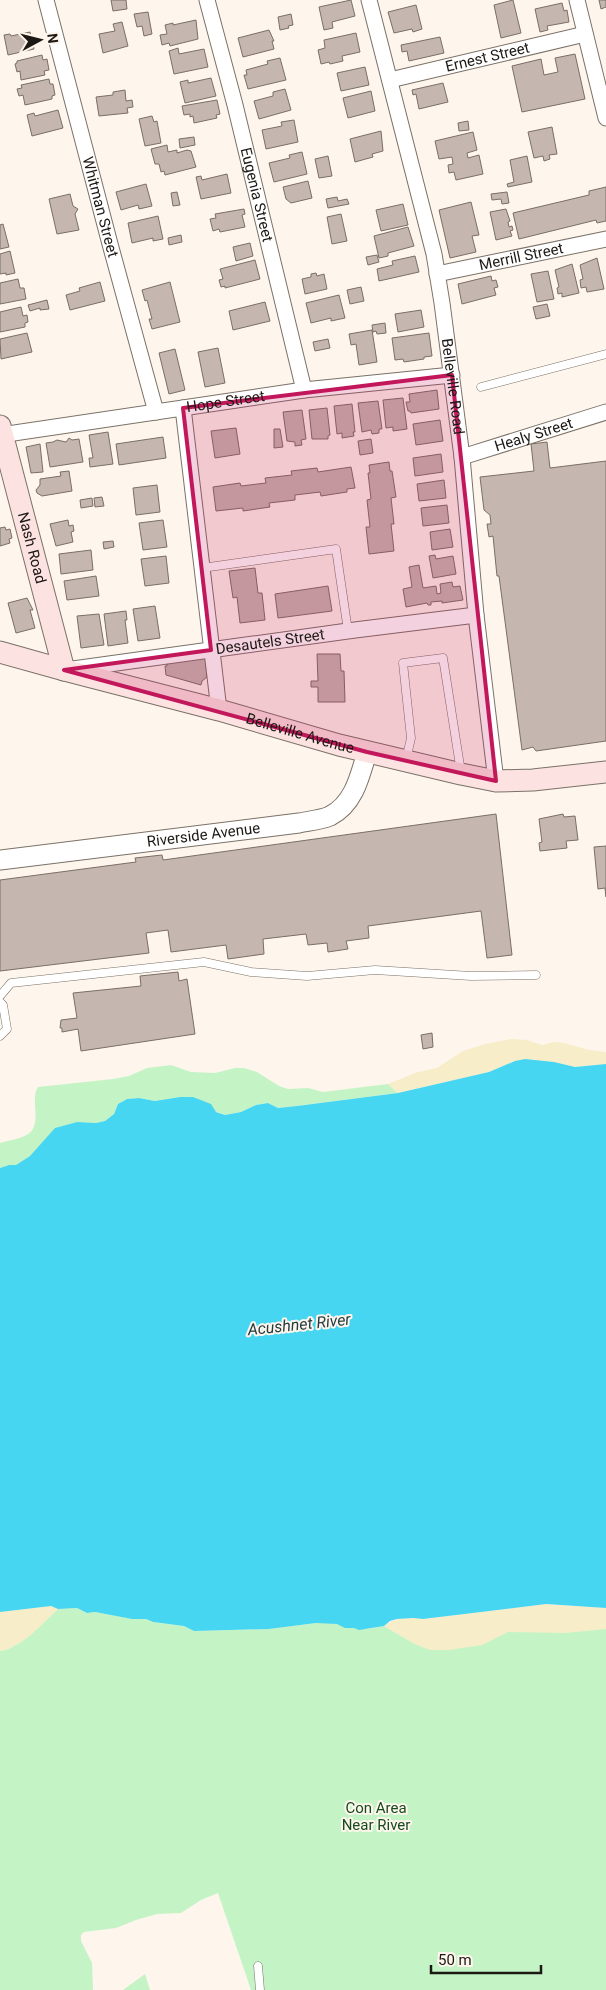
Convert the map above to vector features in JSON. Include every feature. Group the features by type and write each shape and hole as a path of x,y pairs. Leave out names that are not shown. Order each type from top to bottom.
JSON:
{"main road":[{"name":"Nash Road","path":"1,432 64,670"},
{"name":"Belleville Avenue","path":"0,652 405,762 496,781 533,780 606,772"}],"street":[{"name":"Whitman Street","path":"46,0 156,412"},
{"name":"Eugenia Street","path":"207,0 242,133 304,390"},
{"name":"Belleville Road","path":"369,0 437,274 462,456 476,615 496,781"},
{"path":"577,0 606,118"},
{"name":"Ernest Street","path":"390,80 585,34"},
{"name":"Merrill Street","path":"437,274 606,239"},
{"name":"Hope Street","path":"1,432 304,390 452,375"},
{"path":"183,408 219,710"},
{"name":"Healy Street","path":"462,456 606,412"},
{"name":"Desautels Street","path":"64,670 476,615"},
{"name":"Riverside Avenue","path":"0,860 299,823 330,816 347,803 360,777 367,752"}],"lane":[{"path":"481,388 606,354"},
{"path":"202,568 336,549 348,631"},
{"path":"405,762 411,738 403,663 443,658 462,774"},
{"path":"0,996 11,983 204,962 251,972 307,976 375,970 471,976 536,975"},
{"path":"0,1002 3,1005 7,1029 0,1036"},
{"path":"258,1966 260,1990"}],"highlighted area":[{"path":"452,375 496,781 367,752 64,670 211,650 183,408"}],"green space":[{"path":"171,1065 191,1072 215,1073 235,1068 244,1068 257,1072 279,1086 288,1089 308,1088 323,1092 388,1084 398,1093 278,1108 268,1103 225,1115 180,1097 155,1101 139,1098 127,1099 118,1104 114,1114 105,1121 96,1123 77,1122 56,1128 30,1156 16,1165 0,1168 0,1143 18,1139 29,1134 33,1129 36,1116 35,1096 38,1087 113,1079 129,1076 147,1068"},
{"name":"Con Area Near River","path":"77,1608 87,1613 95,1612 184,1626 194,1631 269,1629 324,1622 367,1629 384,1626 417,1645 512,1628 606,1628 606,1990 251,1990 218,1893 201,1900 181,1913 157,1914 116,1928 84,1932 81,1935 81,1941 92,1963 93,1990 0,1990 0,1651 21,1642 58,1609"},
{"path":"145,1974 150,1990 123,1990"}],"sand":[{"path":"511,1039 527,1040 542,1045 554,1042 564,1043 589,1050 606,1052 606,1064 575,1067 554,1062 525,1060 515,1061 489,1072 398,1093 388,1084 418,1072 437,1068 463,1051"},
{"path":"546,1604 606,1608 606,1629 565,1633 508,1632 482,1645 449,1650 430,1650 417,1645 384,1626 403,1618 423,1619"},
{"path":"51,1606 58,1609 32,1634 17,1645 0,1651 0,1612"}],"water":[{"name":"Acushnet River","path":"525,1059 554,1062 575,1067 606,1064 606,1608 546,1604 423,1619 397,1619 390,1621 384,1626 359,1630 345,1628 337,1624 316,1623 269,1629 194,1631 184,1626 153,1622 146,1619 132,1619 95,1612 87,1613 77,1608 58,1609 51,1606 0,1612 0,1168 16,1165 30,1156 55,1128 77,1122 96,1123 105,1121 114,1114 118,1104 127,1099 139,1098 155,1101 193,1097 211,1104 216,1112 225,1115 268,1103 278,1108 398,1093 489,1072 515,1061"}],"building":[{"path":"111,0 126,0 127,9 113,11"},
{"path":"351,0 355,16 332,22 333,28 324,30 319,7"},
{"path":"513,0 521,33 501,38 494,5"},
{"path":"599,0 606,0 606,7 601,9"},
{"path":"562,3 564,11 567,10 569,22 547,26 548,30 540,32 535,9"},
{"path":"416,5 422,29 413,32 412,29 394,33 388,12"},
{"path":"148,12 152,34 144,36 142,26 137,27 134,14"},
{"path":"291,14 293,25 280,30 278,17"},
{"path":"196,20 198,39 170,46 169,43 162,45 160,35 167,34 165,25"},
{"path":"122,22 128,46 103,53 99,34 115,31 113,24"},
{"path":"269,30 274,41 272,41 274,49 243,57 238,38"},
{"path":"30,32 31,38 35,37 34,49 8,55 4,35 10,34 11,36"},
{"path":"356,33 360,52 342,56 343,61 321,64 318,50 325,48 324,40"},
{"path":"440,37 444,53 409,61 407,51 402,52 401,45"},
{"path":"178,48 179,54 204,49 208,67 174,74 169,51"},
{"path":"575,54 585,99 522,112 512,66 541,59 544,75 558,72 555,58"},
{"path":"42,55 43,60 47,59 49,70 44,71 45,75 21,80 20,71 17,72 15,64 17,61"},
{"path":"280,58 286,80 248,89 244,75 247,75 246,70 268,64 267,61"},
{"path":"365,67 369,85 341,91 337,73"},
{"path":"211,78 216,96 185,103 180,82 188,80 188,83"},
{"path":"49,79 50,84 53,84 55,95 52,96 52,99 25,105 23,95 19,96 17,89 22,88 21,85"},
{"path":"443,83 448,102 419,109 416,94 413,95 412,90"},
{"path":"285,89 291,110 259,119 254,101 273,96 273,92"},
{"path":"125,90 126,101 132,100 133,107 127,108 128,113 99,116 96,97 113,95 113,92"},
{"path":"371,91 375,111 348,118 343,98"},
{"path":"217,100 220,114 216,115 217,118 194,123 193,116 190,117 190,114 184,115 182,106"},
{"path":"58,110 63,128 32,136 27,115 34,113 35,116"},
{"path":"152,116 154,122 157,121 161,143 145,146 139,119"},
{"path":"294,120 298,142 266,149 262,130 282,126 281,122"},
{"path":"468,121 469,130 459,131 458,123"},
{"path":"552,127 557,154 549,155 550,159 544,161 543,156 534,158 528,132"},
{"path":"381,131 383,151 372,154 373,157 355,162 350,139"},
{"path":"473,132 477,150 467,153 468,158 479,155 483,174 456,180 454,172 449,173 448,165 453,164 452,157 439,159 435,141"},
{"path":"194,137 195,145 180,148 179,139"},
{"path":"167,145 168,152 177,150 177,153 187,150 191,151 196,167 165,175 164,171 161,172 159,164 155,164 151,149"},
{"path":"302,152 307,174 274,182 269,163 290,158 289,155"},
{"path":"328,156 332,176 319,178 315,159"},
{"path":"527,156 532,182 508,187 507,184 514,182 510,160"},
{"path":"227,174 231,193 201,199 196,177 201,176 202,180"},
{"path":"308,181 312,198 291,203 286,199 283,187"},
{"path":"146,184 152,206 139,209 138,205 121,210 116,192"},
{"path":"606,187 606,221 597,223 596,220 519,239 513,213 589,195 589,191"},
{"path":"177,192 180,205 173,206 171,193"},
{"path":"507,192 509,203 502,204 501,199 492,200 491,194"},
{"path":"70,194 73,206 78,209 75,214 79,230 57,234 49,199"},
{"path":"337,197 338,201 347,199 349,204 328,208 326,199"},
{"path":"471,202 479,235 472,236 476,252 450,258 439,210"},
{"path":"403,204 408,225 381,231 376,210"},
{"path":"244,209 245,214 242,215 245,227 220,232 219,229 213,231 210,219 216,218 215,214"},
{"path":"506,209 510,221 508,222 509,227 512,226 513,230 510,231 512,236 496,240 490,212"},
{"path":"341,214 347,241 332,244 327,217"},
{"path":"158,216 163,239 153,241 153,238 132,243 128,223"},
{"path":"3,224 9,247 0,249 0,225"},
{"path":"408,227 414,246 388,253 388,256 379,258 374,236"},
{"path":"181,235 182,242 169,245 168,238"},
{"path":"250,243 253,256 236,261 233,247"},
{"path":"10,251 15,273 0,274 0,254"},
{"path":"377,255 379,262 368,265 366,257"},
{"path":"415,256 419,272 379,281 377,269 393,265 392,261"},
{"path":"597,258 604,289 587,292 586,287 581,288 580,280 583,279 580,265"},
{"path":"255,260 260,279 225,288 225,286 221,287 219,280 223,279 220,269"},
{"path":"572,264 579,293 562,297 562,293 558,294 557,288 559,287 555,270"},
{"path":"548,271 554,299 537,302 531,274"},
{"path":"316,273 317,276 324,274 327,289 305,294 302,279 311,277 311,274"},
{"path":"491,276 492,281 496,280 498,287 494,288 496,295 462,304 458,284"},
{"path":"18,279 20,288 24,288 26,299 0,304 0,283"},
{"path":"100,282 105,301 70,310 66,295 80,291 79,288"},
{"path":"170,282 180,322 152,329 149,319 152,319 142,290"},
{"path":"361,287 364,301 350,304 347,290"},
{"path":"339,295 345,318 331,321 331,318 311,323 306,303"},
{"path":"47,300 49,309 40,310 40,308 30,311 28,305"},
{"path":"265,302 270,321 233,330 229,311"},
{"path":"547,304 550,316 536,319 533,307"},
{"path":"21,307 23,316 27,315 28,322 25,323 25,327 0,332 0,312"},
{"path":"421,310 424,327 398,332 395,314"},
{"path":"385,323 386,333 377,334 376,331 373,332 372,325"},
{"path":"372,330 377,362 359,365 356,344 351,345 349,334"},
{"path":"27,333 32,352 1,359 0,339"},
{"path":"429,333 432,356 404,362 403,359 395,360 392,338"},
{"path":"328,339 330,348 315,351 313,342"},
{"path":"218,348 225,383 205,387 198,352"},
{"path":"175,349 185,390 169,394 159,353"},
{"path":"437,390 439,409 411,413 408,411 406,402 410,402 409,394"},
{"path":"403,398 407,429 393,431 393,427 386,428 383,400"},
{"path":"378,401 382,429 379,429 379,433 372,434 371,430 362,432 358,403"},
{"path":"352,404 354,436 342,438 342,433 337,434 334,406"},
{"path":"327,408 330,435 328,439 312,439 309,410"},
{"path":"302,410 306,439 301,440 302,445 295,446 295,442 287,441 283,412"},
{"path":"440,420 443,441 416,445 413,424"},
{"path":"236,428 240,454 215,458 211,431"},
{"path":"274,429 280,429 283,447 274,448"},
{"path":"108,432 113,464 90,467 89,458 93,458 89,435"},
{"path":"163,437 166,458 119,465 116,444"},
{"path":"69,438 72,440 79,439 83,462 50,467 46,443 57,440 66,442"},
{"path":"371,439 373,453 360,455 358,441"},
{"path":"547,442 550,468 606,461 606,741 536,751 533,747 522,750 493,536 489,537 487,524 491,524 490,515 484,510 480,477 534,471 531,444"},
{"path":"40,444 43,472 31,473 26,447"},
{"path":"441,454 443,472 415,476 413,458"},
{"path":"389,462 396,497 391,498 394,524 391,524 394,551 369,554 366,527 370,527 367,500 371,499 369,465"},
{"path":"351,467 355,488 347,489 347,492 321,496 320,492 295,495 295,500 269,503 270,507 243,511 243,508 216,511 213,487 240,483 241,486 266,483 265,478 292,475 291,471 317,468 318,472"},
{"path":"69,471 72,491 42,496 37,493 36,490 40,485 40,479 61,476 60,472"},
{"path":"444,480 446,498 419,501 417,484"},
{"path":"157,485 160,512 136,515 133,488"},
{"path":"102,497 104,506 95,507 94,498"},
{"path":"92,498 93,506 81,508 80,500"},
{"path":"447,505 449,523 423,526 421,508"},
{"path":"68,520 69,526 73,525 74,531 71,532 73,542 56,546 50,524"},
{"path":"163,520 167,547 143,550 139,523"},
{"path":"5,527 6,530 10,529 12,538 9,539 10,543 0,546 0,528"},
{"path":"450,529 453,547 432,550 430,532"},
{"path":"113,541 114,547 104,549 103,542"},
{"path":"91,550 93,570 61,574 59,554"},
{"path":"435,555 436,559 453,556 456,574 433,578 429,556"},
{"path":"166,556 169,583 145,586 141,559"},
{"path":"419,565 423,588 436,586 437,594 441,593 440,584 452,582 453,587 460,586 463,600 442,603 442,601 431,602 431,605 427,603 406,607 403,589 412,587 409,567"},
{"path":"255,568 258,593 262,593 265,620 240,623 237,597 233,598 229,571"},
{"path":"96,576 99,596 67,600 64,581"},
{"path":"328,586 332,611 278,618 275,594"},
{"path":"27,598 33,610 30,610 35,628 16,633 8,603"},
{"path":"155,606 160,638 138,641 133,609"},
{"path":"126,611 127,620 125,620 128,643 108,646 104,614"},
{"path":"99,614 104,645 81,648 77,616"},
{"path":"205,654 207,677 202,681 201,685 166,675 165,666 167,666 167,663"},
{"path":"317,654 340,654 341,671 344,671 345,702 318,702 318,687 311,687 311,681 318,681"},
{"path":"496,814 512,955 487,958 481,911 368,926 369,938 346,941 348,949 328,952 327,943 308,945 306,934 263,939 264,954 228,959 226,945 171,952 168,930 146,933 149,953 0,971 0,880 136,862 135,858 162,855 163,860"},
{"path":"563,814 564,817 575,816 578,840 566,841 567,848 540,851 539,843 542,842 539,819"},
{"path":"606,846 606,897 605,888 598,889 594,847"},
{"path":"178,972 179,981 187,979 195,1034 81,1051 78,1029 62,1032 62,1028 60,1028 61,1020 77,1018 73,993 141,986 140,976"},
{"path":"432,1033 433,1047 423,1049 421,1035"}]}
